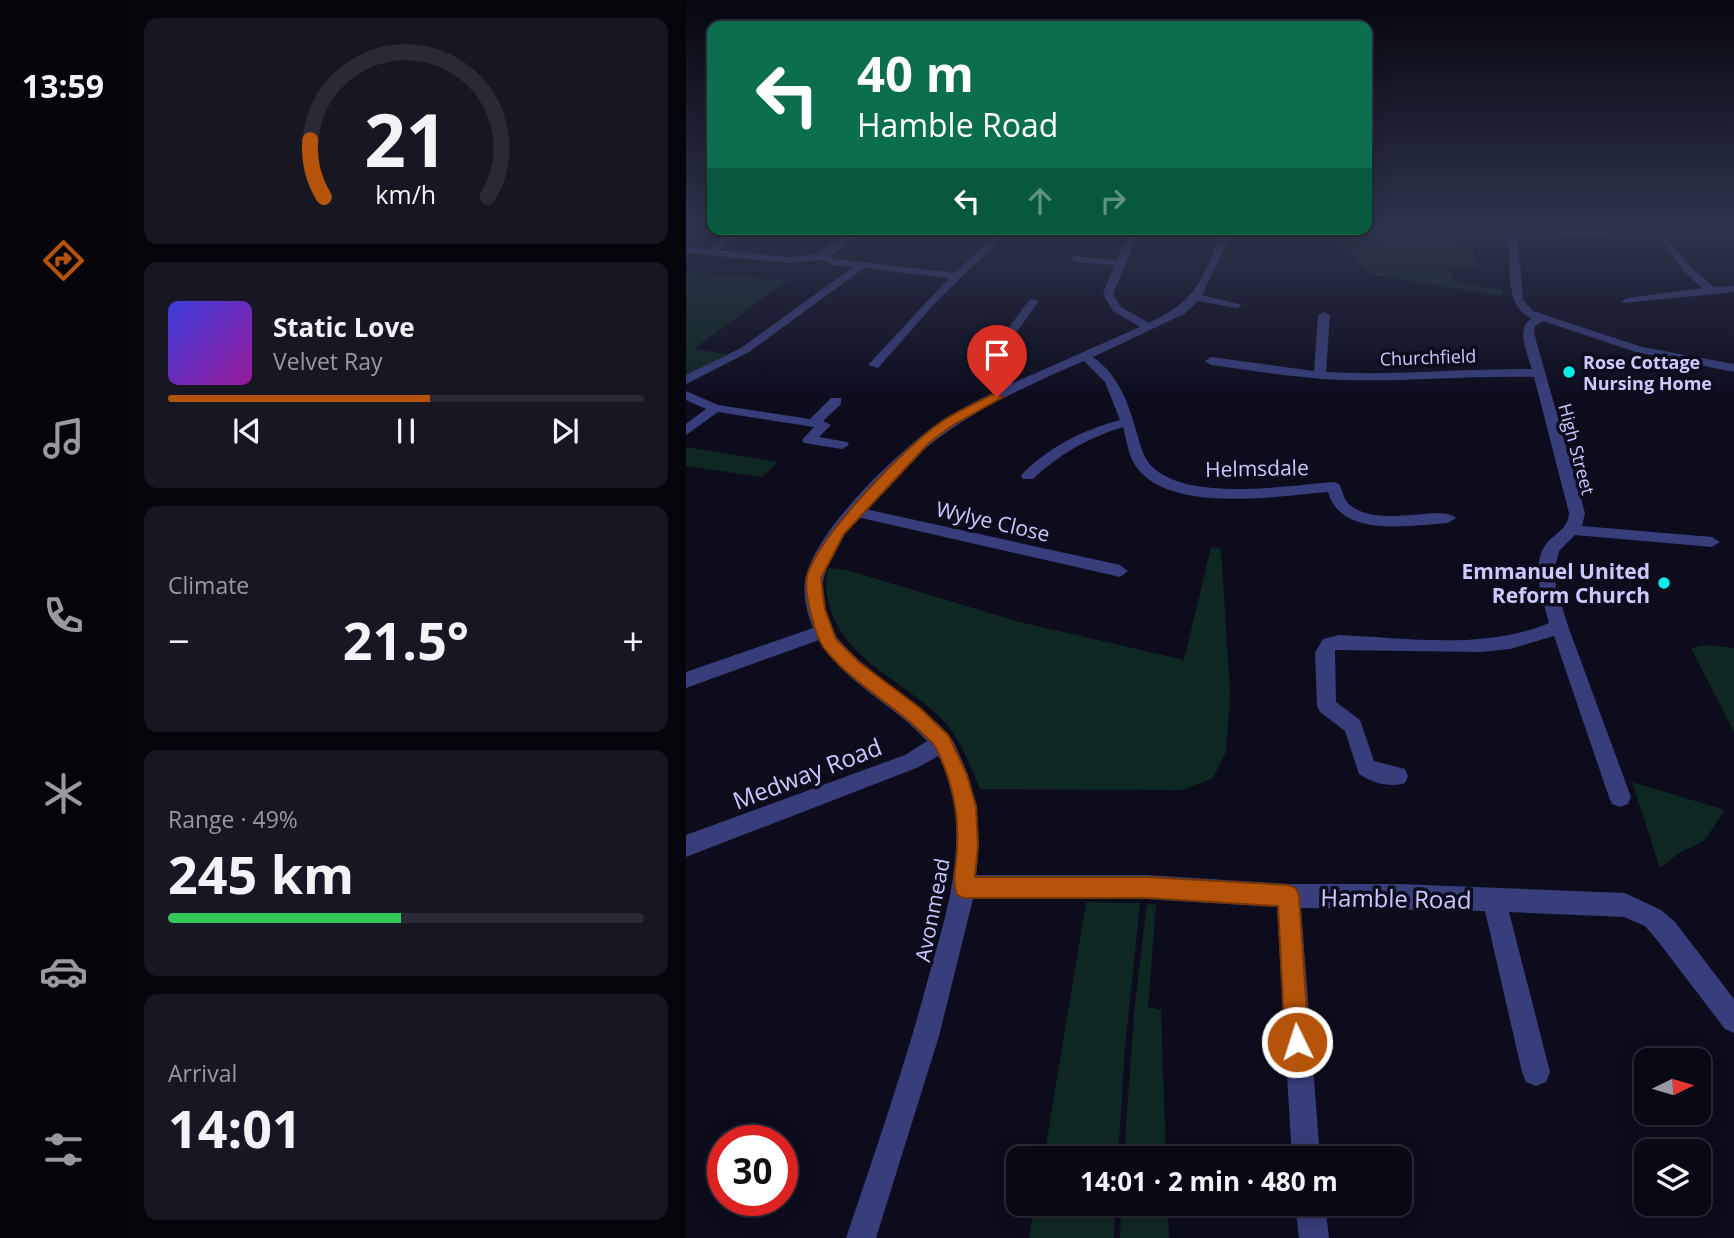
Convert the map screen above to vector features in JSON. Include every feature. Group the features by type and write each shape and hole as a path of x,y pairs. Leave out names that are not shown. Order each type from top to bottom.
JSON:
{"street":[{"path":"686,380 745,350 835,285"},
{"path":"874,365 948,285"},
{"path":"1110,285 1109,298 1117,309 1148,327"},
{"name":"Avonmead","path":"861,1238 911,1090 964,887 968,846 966,806 958,775 943,741 913,713 853,667 829,643 814,597 814,578 833,540 856,512 905,459 936,431 1013,389 1180,312 1196,298 1203,285"},
{"path":"1517,285 1518,301 1526,310 1540,317 1646,352 1734,368"},
{"path":"1705,285 1711,290"},
{"path":"1627,302 1734,289"},
{"path":"1196,298 1237,305"},
{"path":"1013,389 995,376 990,361 1034,301"},
{"path":"1320,375 1324,315"},
{"name":"High Street","path":"1540,317 1528,328 1577,513 1577,521 1572,529"},
{"path":"874,343 894,345"},
{"name":"Helmsdale","path":"1086,356 1105,371 1114,383 1140,462 1153,475 1174,485 1230,494 1334,487 1340,505 1362,518 1448,518"},
{"name":"Churchfield","path":"1210,361 1320,375 1421,377 1481,372 1538,373"},
{"path":"686,395 715,408 824,425 810,440 842,445"},
{"path":"813,424 836,401"},
{"path":"686,431 715,408"},
{"path":"1028,475 1057,450 1093,433 1127,422"},
{"name":"Wylye Close","path":"856,512 1121,571"},
{"path":"1620,797 1559,626 1548,587 1547,559 1555,543 1572,529 1612,535 1712,542"},
{"path":"1398,776 1377,775 1366,768 1351,724 1327,706 1324,653 1329,644 1339,642 1480,646 1544,633 1559,626"},
{"path":"686,680 824,631"},
{"name":"Medway Road","path":"686,846 899,766 943,741"},
{"name":"Hamble Road","path":"964,887 1147,887 1288,896 1400,896 1625,905 1653,918 1679,946 1734,1020"},
{"path":"1288,896 1306,1146"},
{"path":"1494,901 1536,1072"},
{"path":"1311,1216 1314,1238"}],"green space":[{"path":"686,285 781,285 694,349 728,354 686,375"},
{"path":"1433,285 1474,285 1503,290 1502,295 1507,297"},
{"path":"686,447 778,462 762,477 686,466"},
{"path":"1211,547 1221,549 1230,694 1226,752 1213,778 1182,790 980,789 959,742 941,718 861,655 848,641 837,624 826,591 829,568 847,570 1016,621 1184,660"},
{"path":"1706,645 1734,648 1734,732 1691,648"},
{"path":"1632,782 1725,810 1704,841 1679,853 1660,868"},
{"path":"1086,902 1140,903 1125,1049 1119,1146 1046,1146"},
{"path":"1147,904 1156,905 1148,1007 1161,1010 1166,1146 1125,1146 1134,1012"},
{"path":"1033,1216 1115,1216 1114,1238 1029,1238"},
{"path":"1121,1216 1168,1216 1169,1238 1120,1238"}],"place":[{"name":"Rose Cottage Nursing Home","path":"1569,372"},
{"name":"Emmanuel United Reform Church","path":"1664,583"}],"route":[{"path":"997,397 948,422 924,440 839,531 818,566 813,587 817,609 829,643 853,667 913,713 943,741 958,775 966,806 968,846 964,887 1147,887 1288,896 1297,1042"}]}
